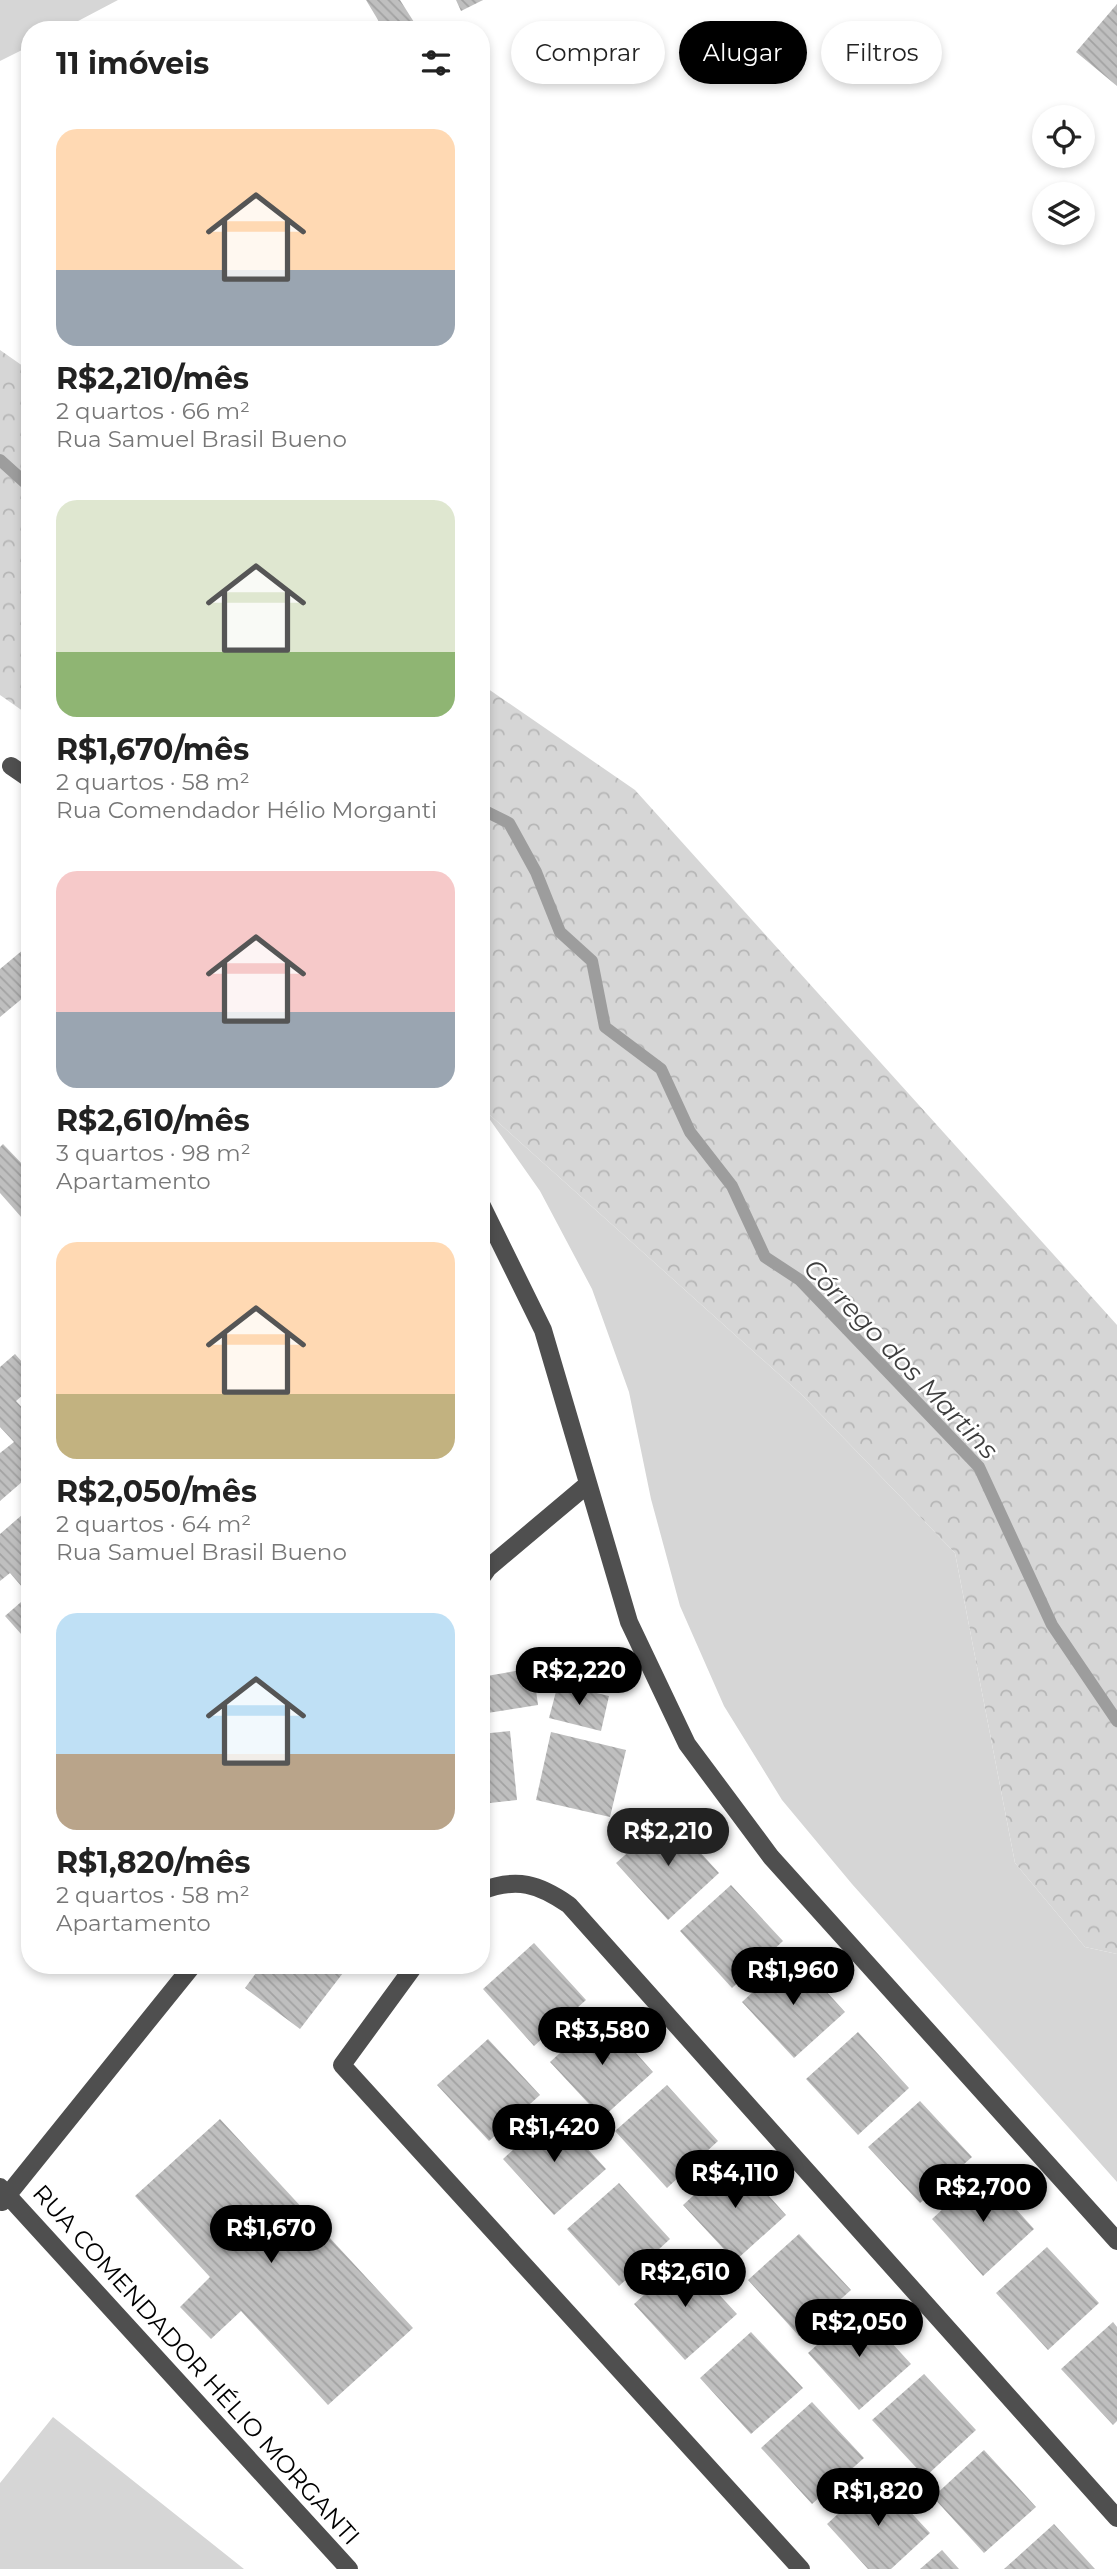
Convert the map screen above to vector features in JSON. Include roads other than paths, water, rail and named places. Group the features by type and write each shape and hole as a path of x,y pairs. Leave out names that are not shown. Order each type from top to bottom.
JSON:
{"street":[{"path":"10,766 21,773"},
{"path":"490,1222 543,1330 629,1622 687,1744 771,1857 1117,2241"},
{"path":"490,1567 587,1484"},
{"path":"490,1887 498,1884 524,1883 548,1890 569,1905 1117,2518"},
{"path":"3,2195 186,1974"},
{"path":"408,1974 342,2065 801,2569"},
{"name":"RUA COMENDADOR HÉLIO MORGANTI","path":"3,2195 349,2569"}],"waterway":[{"name":"Córrego dos Martins","path":"0,460 21,479"},
{"name":"Córrego dos Martins","path":"490,814 509,823 536,872 560,932 592,961 605,1027 661,1069 690,1132 732,1186 765,1257 800,1280 979,1467 1052,1625 1117,1721"}]}
